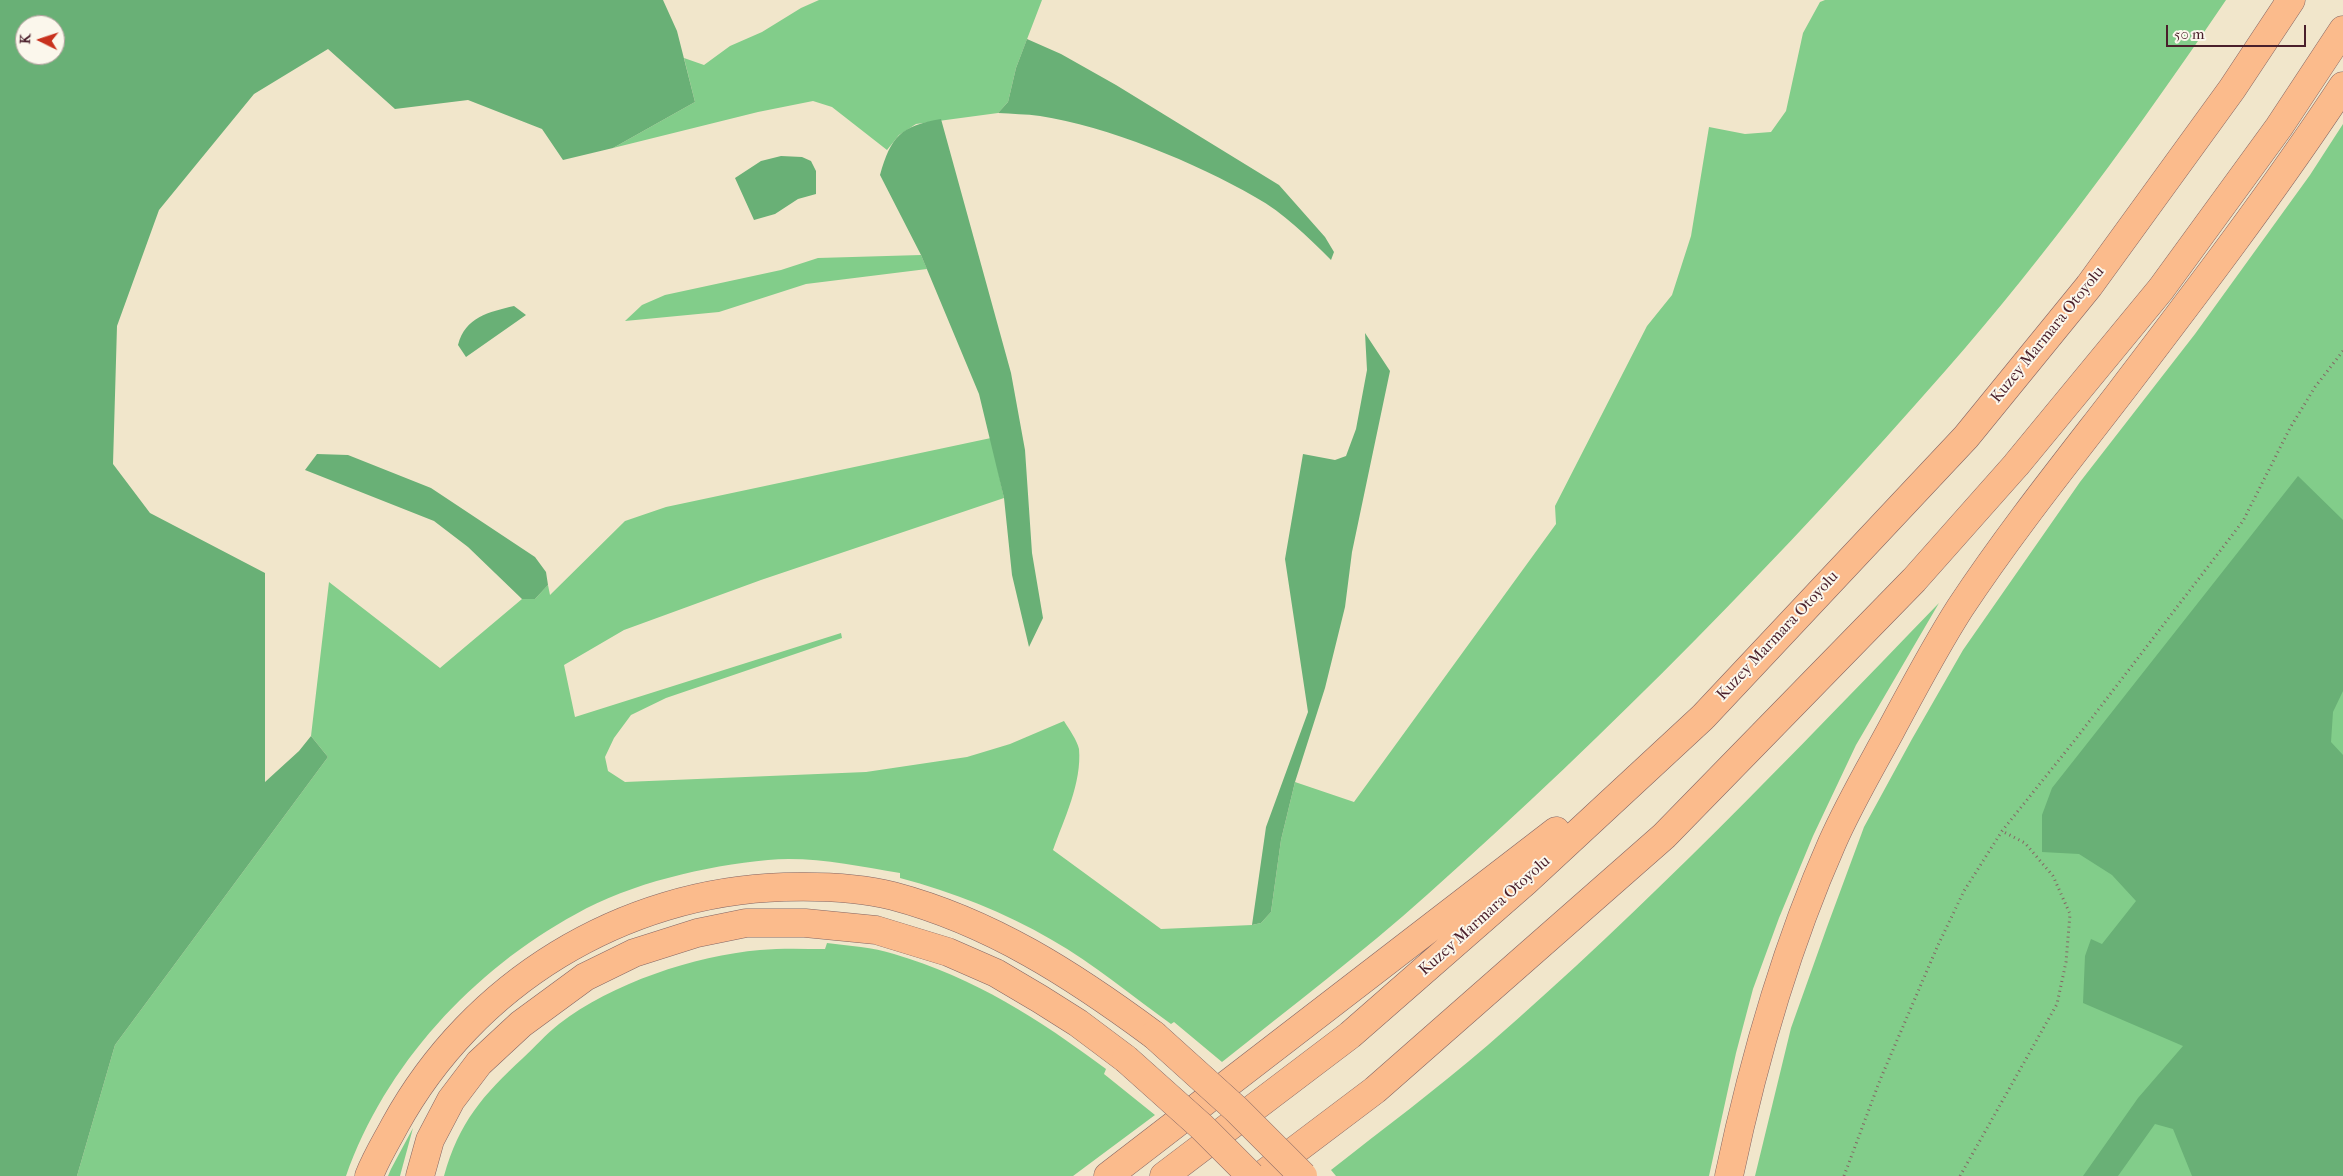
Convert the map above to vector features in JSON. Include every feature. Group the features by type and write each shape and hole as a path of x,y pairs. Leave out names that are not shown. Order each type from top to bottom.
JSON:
{"highway":[{"name":"Kuzey Marmara Otoyolu","path":"1164,1176 1350,1035 1524,882 1703,717 1966,436 2083,294 2232,89 2291,0"},
{"path":"1260,1176 1375,1090 1664,836 1914,580 2016,465 2161,289 2279,127 2343,30"},
{"path":"1729,1176 1743,1107 1766,1026 1799,926 1832,841 1904,707 1960,609 2047,486 2196,293 2295,160 2343,86"},
{"path":"1108,1176 1342,998 1703,717"},
{"path":"369,1176 407,1103 439,1056 472,1021 508,990 556,954 601,930 649,912 698,898 750,888 809,886 866,891 891,896 960,917 998,934 1050,963 1154,1035 1236,1109 1303,1176"},
{"path":"420,1176 430,1140 451,1100 479,1063 521,1024 585,977 634,953 697,933 746,923 805,923 856,927 910,938 996,973 1078,1023 1126,1059 1202,1126 1251,1176"}],"path":[{"path":"1844,1176 1880,1080 1938,945 1964,891 2002,831 2076,740 2243,521 2290,428 2315,387 2343,351"},
{"path":"1960,1176 2057,1004 2066,962 2070,914 2053,876 2024,843 2002,831"}],"green space":[{"path":"0,0 663,0 677,31 695,102 613,148 563,160 542,129 468,100 395,109 328,49 254,94 159,210 117,326 113,464 150,513 265,573 265,782 299,751 311,736 328,757 115,1045 77,1176 0,1176"},
{"path":"819,0 1042,0 1016,68 1008,102 998,113 916,124 899,135 887,150 832,107 813,101 758,112 613,148 695,102 684,58 704,65 730,46 762,32 801,8"},
{"path":"1825,0 2226,0 2092,190 2021,281 1885,439 1759,574 1630,705 1428,894 1326,980 1222,1062 1174,1022 1171,1024 1068,949 997,912 959,896 900,878 900,873 801,859 768,860 694,872 620,893 576,914 538,937 502,963 468,992 437,1024 409,1059 384,1096 363,1135 346,1176 77,1176 115,1045 328,757 311,736 329,582 440,668 522,599 535,599 548,585 550,595 625,521 666,507 991,438 1004,498 761,580 624,630 564,665 575,717 841,633 842,638 666,698 631,715 614,738 605,757 608,771 625,782 866,772 967,757 1010,744 1064,721 1079,749 1078,775 1071,801 1053,850 1161,929 1261,923 1271,912 1281,840 1295,782 1354,802 1556,524 1555,506 1647,326 1672,295 1691,236 1709,127 1745,134 1771,132 1786,111 1803,33 1820,2"},
{"path":"1027,39 1061,54 1116,85 1279,185 1325,237 1334,252 1331,260 1295,226 1266,203 1232,184 1179,159 1122,137 1066,121 1035,115 998,113 1008,102 1016,68"},
{"path":"941,119 1011,373 1025,450 1032,553 1043,618 1029,647 1012,575 1004,498 979,394 921,255 880,175 889,151 900,135 916,125"},
{"path":"2343,124 2343,1176 1755,1176 1791,1028 1827,927 1864,827 1912,739 1963,650 2080,482 2195,334 2310,175"},
{"path":"781,156 802,157 811,161 816,171 816,194 798,199 775,214 754,220 735,178 761,161"},
{"path":"921,255 927,269 806,284 719,312 625,321 642,305 665,295 781,270 818,258"},
{"path":"514,306 526,315 466,357 458,345 466,328 479,317"},
{"path":"1365,333 1390,371 1352,552 1345,607 1325,688 1295,782 1281,840 1271,912 1261,923 1252,925 1266,827 1308,712 1285,559 1303,454 1335,460 1346,456 1356,429 1367,370"},
{"path":"317,454 348,455 431,488 535,557 546,572 548,585 535,599 522,599 468,547 434,521 305,470"},
{"path":"2298,476 2343,520 2343,691 2333,712 2331,742 2343,755 2343,1176 2192,1176 2173,1129 2155,1124 2118,1176 2083,1176 2138,1098 2183,1046 2083,1003 2085,956 2091,939 2102,944 2136,901 2112,875 2079,854 2042,852 2042,815 2052,788"},
{"path":"1939,603 1856,745 1813,836 1779,918 1753,989 1736,1053 1709,1176 1336,1176 1331,1170 1488,1045 1605,939 1718,829"},
{"path":"827,943 886,952 924,964 979,988 1031,1017 1106,1069 1104,1074 1155,1115 1073,1176 444,1176 457,1140 484,1097 550,1032 580,1009 628,984 681,965 708,958 760,950 825,949"},
{"path":"413,1128 400,1176 388,1176 391,1169"}]}
